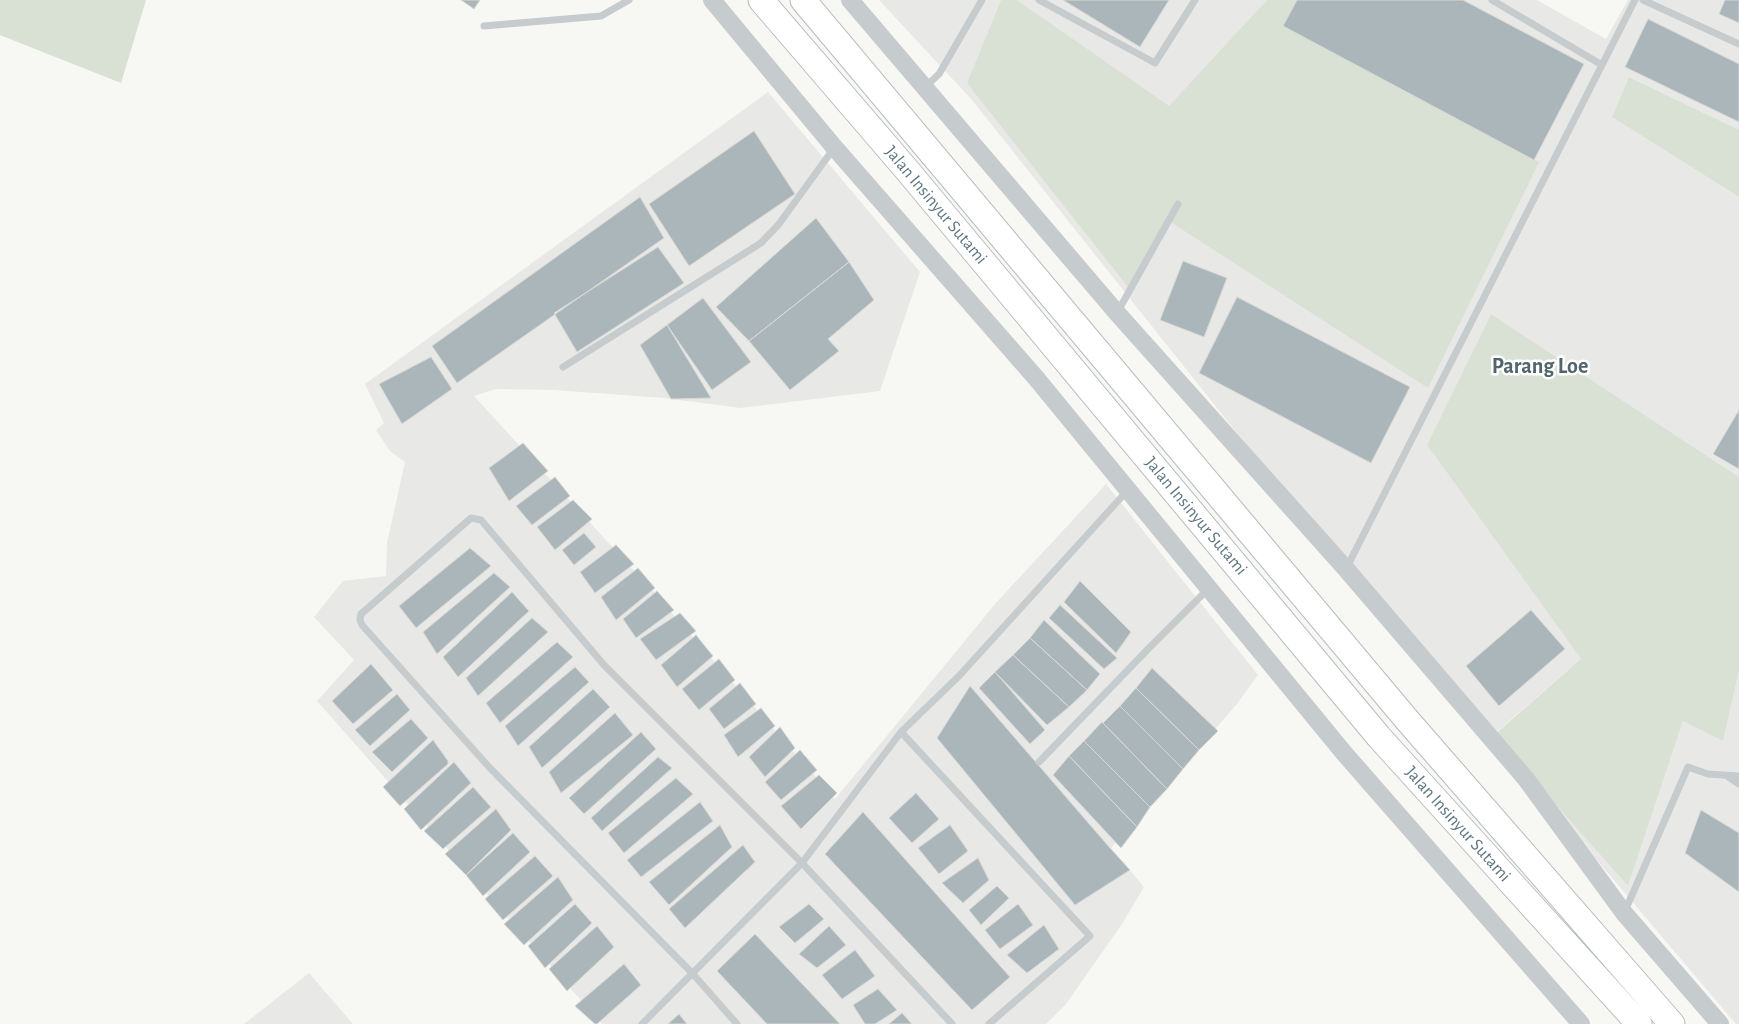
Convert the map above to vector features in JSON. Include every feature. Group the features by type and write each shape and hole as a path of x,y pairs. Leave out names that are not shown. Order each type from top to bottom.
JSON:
{"highway":[{"name":"Jalan Insinyur Sutami","path":"761,0 919,185 1379,737 1639,1024"},
{"name":"Jalan Insinyur Sutami","path":"803,0 1408,721 1672,1024"},
{"path":"1616,999 1631,1024"}],"street":[{"path":"712,0 834,148 1036,378 1344,753 1581,1024"},
{"path":"850,0 1117,313 1346,569 1526,779 1624,913 1720,1024"}],"lane":[{"path":"484,26 601,16 629,0"},
{"path":"925,87 939,74 982,0"},
{"path":"1039,0 1154,63 1195,0"},
{"path":"1492,0 1602,65"},
{"path":"1346,569 1635,0"},
{"path":"1643,0 1739,44"},
{"path":"563,367 761,243 779,224 834,148"},
{"path":"1117,313 1178,204"},
{"path":"642,1024 802,863 901,732 959,676 1128,491"},
{"path":"737,1024 693,974 488,767 362,625 360,620 361,614 470,518 481,520 604,665 802,863 952,1024"},
{"path":"1039,762 1208,589"},
{"path":"901,732 1090,936 989,1024"},
{"path":"1624,913 1688,767 1708,774 1739,776"},
{"path":"1724,775 1739,784"}],"shaded area":[{"path":"0,0 146,0 121,83 0,35"},
{"path":"879,0 1001,0 967,83 1169,221 1299,0 1537,0 1606,39 1628,0 1739,0 1739,130 1629,77 1612,117 1739,197 1739,477 1491,314 1427,445 1581,659 1494,734 1628,886 1683,721 1723,741 1739,671 1739,1024 1736,1024 1240,437 972,100"},
{"path":"1001,0 1017,0 1169,106 1267,0 1299,0 1286,25 1539,162 1428,388 1169,221 1132,292 967,83"},
{"path":"1017,0 1267,0 1169,107"},
{"path":"1629,77 1739,130 1739,197 1612,117"},
{"path":"768,92 920,272 880,391 741,408 664,398 554,390 496,389 474,396 649,587 835,799 995,604 1106,484 1258,675 1237,704 1111,848 1144,887 1122,924 1066,1004 1046,1024 602,1024 317,701 354,660 314,617 343,581 386,576 387,543 405,462 390,451 376,430 384,423 365,384"},
{"path":"1491,314 1739,477 1739,671 1723,741 1683,721 1628,886 1494,735 1581,659 1427,445"},
{"path":"309,973 353,1024 244,1024"}],"building":[{"path":"461,0 480,0 474,9"},
{"path":"1063,0 1169,0 1140,47"},
{"path":"1297,0 1463,0 1584,64 1534,160 1283,26"},
{"path":"1725,0 1739,0 1739,23 1719,14"},
{"path":"1648,19 1739,64 1739,122 1625,67"},
{"path":"754,131 795,194 689,266 649,204"},
{"path":"640,197 664,238 457,383 432,346"},
{"path":"816,218 849,262 749,341 716,307"},
{"path":"658,247 684,283 577,352 554,313"},
{"path":"1183,261 1227,278 1204,337 1160,320"},
{"path":"849,262 874,300 828,339 839,351 790,390 749,341"},
{"path":"1237,297 1410,387 1371,463 1199,373"},
{"path":"703,298 751,362 712,390 667,325"},
{"path":"667,325 711,398 671,399 640,345"},
{"path":"431,357 452,389 402,424 379,384"},
{"path":"1739,410 1739,469 1713,454"},
{"path":"523,443 548,471 509,501 489,468"},
{"path":"555,477 570,496 532,525 516,506"},
{"path":"573,500 592,519 555,550 537,527"},
{"path":"584,533 596,547 574,565 562,550"},
{"path":"616,545 634,564 595,593 580,572"},
{"path":"470,548 491,566 416,628 399,606"},
{"path":"638,568 655,588 616,620 601,597"},
{"path":"494,573 510,587 437,654 423,632"},
{"path":"1080,581 1131,632 1116,653 1064,602"},
{"path":"657,591 674,610 636,638 623,619"},
{"path":"512,592 529,611 458,677 443,657"},
{"path":"1060,605 1117,658 1104,669 1049,618"},
{"path":"1531,610 1565,649 1499,706 1466,666"},
{"path":"680,613 696,631 656,660 640,639"},
{"path":"532,618 548,632 478,696 466,678"},
{"path":"1044,620 1100,674 1087,690 1030,638"},
{"path":"696,635 713,656 677,687 661,665"},
{"path":"1030,638 1087,690 1069,707 1013,655"},
{"path":"557,642 573,657 500,723 486,703"},
{"path":"1013,655 1069,707 1047,725 995,672"},
{"path":"719,659 735,680 699,710 682,689"},
{"path":"371,664 393,690 353,724 332,701"},
{"path":"575,667 589,682 518,746 505,726"},
{"path":"1152,668 1218,731 1199,750 1136,688"},
{"path":"995,672 1045,730 1030,744 979,688"},
{"path":"740,683 756,704 724,729 709,709"},
{"path":"970,686 1130,870 1075,905 937,738"},
{"path":"1136,688 1199,750 1183,769 1120,706"},
{"path":"593,689 610,707 542,768 529,747"},
{"path":"397,694 410,710 370,746 355,730"},
{"path":"1120,706 1183,769 1167,789 1103,723"},
{"path":"761,708 775,726 738,757 724,735"},
{"path":"615,713 633,735 561,793 549,772"},
{"path":"411,719 428,738 392,772 372,752"},
{"path":"1102,722 1167,789 1150,807 1084,741"},
{"path":"780,727 795,748 765,777 749,757"},
{"path":"641,732 656,749 584,814 569,798"},
{"path":"433,740 448,761 448,764 400,806 383,787"},
{"path":"1084,741 1150,807 1137,827 1069,756"},
{"path":"800,750 817,770 781,800 765,782"},
{"path":"1069,756 1137,827 1121,848 1053,775"},
{"path":"658,757 672,768 602,831 591,818"},
{"path":"454,762 471,783 421,830 404,809"},
{"path":"819,775 837,793 801,829 781,806"},
{"path":"676,778 693,794 624,853 608,833"},
{"path":"473,787 491,807 443,849 424,831"},
{"path":"916,793 939,819 912,843 889,818"},
{"path":"700,802 713,821 641,877 627,860"},
{"path":"496,809 511,830 466,875 445,854"},
{"path":"1701,810 1739,833 1739,892 1685,853"},
{"path":"863,812 1010,977 972,1010 825,854"},
{"path":"720,825 732,847 669,905 649,882"},
{"path":"950,825 968,851 939,874 918,848"},
{"path":"513,833 530,852 483,896 466,875"},
{"path":"743,845 755,862 685,928 669,909"},
{"path":"535,856 553,876 503,920 485,899"},
{"path":"978,858 989,880 963,903 942,883"},
{"path":"558,877 573,900 524,945 504,924"},
{"path":"997,886 1009,898 981,925 969,910"},
{"path":"575,904 592,923 545,968 528,946"},
{"path":"809,904 824,919 795,943 779,927"},
{"path":"1018,904 1033,925 1000,949 985,930"},
{"path":"1044,925 1059,949 1027,973 1007,955"},
{"path":"597,926 614,947 567,991 549,969"},
{"path":"829,926 846,945 817,968 799,954"},
{"path":"755,934 840,1024 767,1024 717,971"},
{"path":"855,950 875,976 842,999 822,975"},
{"path":"624,964 641,985 595,1024 575,1006"},
{"path":"878,989 897,1010 875,1024 865,1024 853,1005"},
{"path":"902,1013 912,1024 889,1024"},
{"path":"679,1014 687,1024 668,1024"}],"district":[{"name":"Parang Loe","path":"1540,366"}]}
